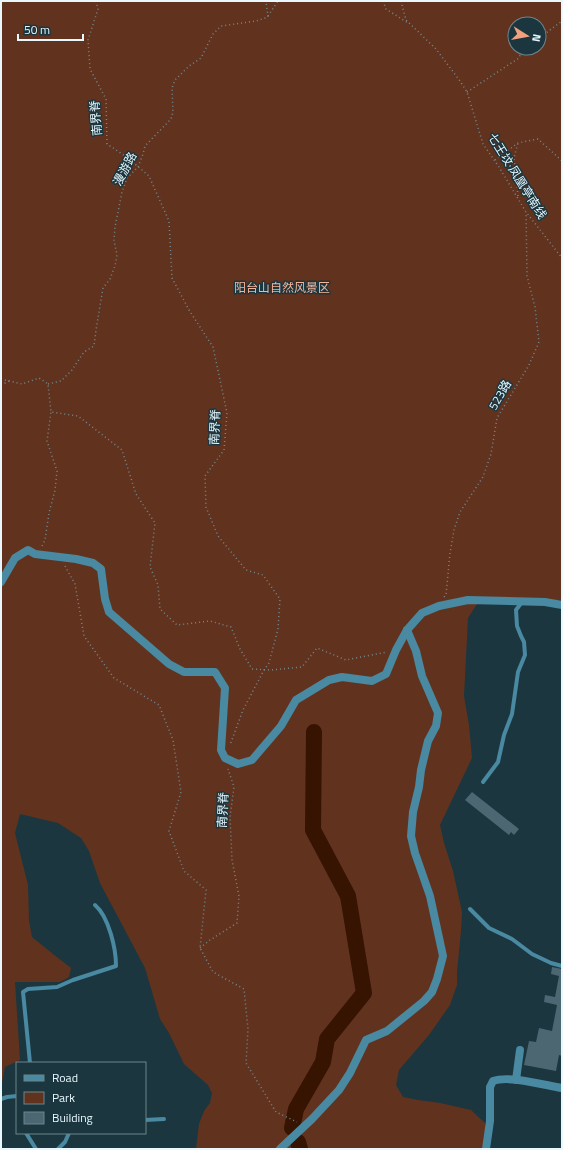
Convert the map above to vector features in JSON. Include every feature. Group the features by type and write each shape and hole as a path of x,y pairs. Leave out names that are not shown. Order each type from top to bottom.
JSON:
{"street":[{"path":"1,582 16,558 21,553 28,550 39,555 76,559 93,563 101,569 105,599 109,612 169,664 184,672 214,672 225,688 221,750 225,758 238,764 252,760 281,726 296,700 329,680 342,677 372,682 386,674 396,650 407,630 422,614 439,606 468,600 545,602 562,605"},
{"path":"280,1149 339,1090 366,1040 387,1031 424,1001 432,992 443,956 430,896 415,853 411,836 413,812 419,787 421,770 428,741 436,726 438,713 422,676 416,651 407,630"},
{"path":"516,1080 520,1050"},
{"path":"486,1149 490,1121 490,1087 493,1081 498,1079 516,1080 562,1088"}],"lane":[{"path":"483,782 498,762 504,735 512,714 518,672 525,655 524,642 519,631 516,610 522,602"},
{"path":"30,1062 23,992 28,989 57,987 73,980 116,966 116,956 106,919 101,910 95,905"},
{"path":"470,909 489,928 512,939 532,954 551,963 562,966"},
{"path":"1,1098 16,1096"},
{"path":"146,1120 164,1119"},
{"path":"27,1134 36,1149"},
{"path":"58,1149 66,1142 69,1134"}],"path":[{"name":"南界脊","path":"96,1 98,10 88,40 90,69 106,100 107,144 128,158 149,176 169,221 172,278 189,310 213,347 227,413 224,450 205,476 206,507 218,536 246,570 263,575 280,599 278,629 268,663 243,710 225,758 234,787 230,817 232,860 239,896 237,922 200,948"},
{"path":"266,1 268,17"},
{"path":"268,17 278,1"},
{"path":"383,1 386,9 412,25"},
{"name":"七王坟·凤凰亭南线","path":"401,1 406,20 436,49 467,92 483,144 526,212 562,258"},
{"name":"漫游路","path":"48,384 61,381 72,370 84,352 94,346 103,288 110,279 117,255 114,240 115,227 122,192 127,178 138,167 146,146 170,119 173,112 172,88 175,80 189,66 201,58 213,34 221,26 256,21 268,17"},
{"path":"547,32 562,21"},
{"path":"467,92 519,58 520,56"},
{"path":"494,160 518,143 538,139 562,161"},
{"path":"518,143 514,158 518,198"},
{"name":"523路","path":"439,606 446,595 450,553 454,530 460,512 483,477 491,454 497,418 529,365 539,342 535,308 527,276 526,212"},
{"path":"1,380 22,384 39,378 48,384 51,412 47,441 57,471 55,490 49,513 45,540 39,555"},
{"path":"1,384 9,381"},
{"path":"51,412 78,416 122,450 136,494 155,523 150,567 158,585 160,609 177,625 210,621 230,627 240,649 252,669 271,670 302,667 316,648 346,660 396,650"},
{"path":"60,557 75,584 84,636 114,678 159,705 173,740 181,792 169,831 184,871 206,890 200,948 213,972 244,989 248,1029 246,1063 276,1112 305,1125"}],"green space":[{"name":"阳台山自然风景区","path":"1,1 562,1 562,601 543,598 479,601 468,618 464,696 469,725 472,758 440,825 453,871 462,912 457,985 450,1005 429,1035 399,1070 396,1085 403,1097 471,1110 485,1123 488,1141 486,1149 196,1149 199,1124 204,1111 210,1103 212,1093 208,1085 184,1064 169,1033 160,1019 145,968 100,883 89,851 81,838 58,823 20,814 15,833 28,885 29,921 32,937 71,968 69,977 60,982 15,982 20,1060 5,1067 1,1088"}],"building":[{"path":"472,792 519,829 514,835 511,832 509,835 465,800"},
{"path":"552,967 562,969 562,1056 559,1055 556,1071 524,1065 529,1041 536,1042 539,1028 552,1031 557,1005 544,1002 545,995 555,997 559,976 551,974"}],"waterway":[{"path":"292,1128 296,1109 323,1062 327,1039 364,993 348,896 313,830 314,732"},
{"path":"298,1142 300,1149"}]}
